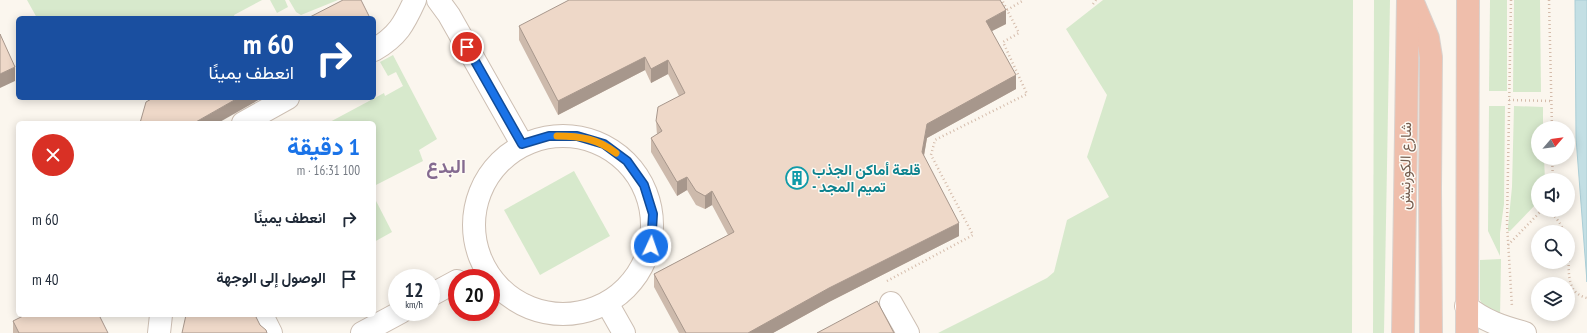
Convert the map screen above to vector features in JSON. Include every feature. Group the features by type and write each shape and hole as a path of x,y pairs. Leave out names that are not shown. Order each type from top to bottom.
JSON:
{"highway":[{"name":"شارع الكورنيش","path":"1403,333 1408,0"},
{"path":"1412,0 1428,38 1431,57 1431,333"},
{"path":"1466,333 1468,0"}],"lane":[{"path":"376,49 385,44 402,26 415,0"},
{"path":"438,0 456,27 522,144"},
{"path":"247,121 284,100"},
{"path":"549,136 577,136 604,144 627,161 644,185 653,214 651,246 639,274 618,297 590,311 559,315 528,308 502,291 483,267 474,240 474,211 483,184 499,161 522,144 549,136"},
{"path":"479,269 483,267"},
{"path":"607,302 624,333"},
{"path":"891,303 908,333"},
{"path":"1466,306 1479,316 1492,323 1524,333 1537,333"},
{"path":"159,333 161,317"},
{"path":"263,317 271,333"},
{"path":"362,333 388,319"}],"path":[{"path":"891,303 879,285 973,234 931,155 936,140 1027,94 1003,42 1019,33 1002,0"},
{"path":"1007,10 1024,0"},
{"path":"1093,4 1096,0"},
{"path":"1511,0 1508,246 1512,311"},
{"path":"1550,0 1552,121"},
{"path":"1509,100 1551,101"},
{"path":"1508,246 1535,217"},
{"path":"1569,269 1569,282 1575,292 1587,298"}],"green space":[{"path":"27,0 262,0 234,16 36,16"},
{"path":"270,0 285,0 288,7 277,13"},
{"path":"289,0 338,0 301,15 296,12"},
{"path":"1103,0 1353,0 1352,333 938,333 1047,278 1054,272 1067,220 1109,197 1087,157 1107,95 1066,29"},
{"path":"1374,0 1390,0 1384,333 1373,333"},
{"path":"1490,0 1507,0 1507,91 1489,91"},
{"path":"1514,0 1540,0 1541,92 1513,92"},
{"path":"393,55 437,139 419,150 423,161 376,185 376,121 332,121 371,100 376,100 376,97 384,93 385,96 403,86 396,72 388,76 380,62"},
{"path":"1489,106 1505,106 1504,204 1500,233 1500,256 1488,231"},
{"path":"1514,106 1543,107 1543,121 1531,121 1531,165 1544,165 1545,173 1531,173 1531,209 1510,231 1508,231 1512,187"},
{"path":"574,171 610,236 540,275 504,210"},
{"path":"376,201 392,232 376,241"},
{"path":"1501,259 1500,318 1484,308 1480,300 1480,260"}],"water":[{"path":"1575,0 1587,0 1587,282 1576,138"}],"building":[{"path":"343,0 361,0 369,16 312,16"},
{"name":"قلعة أماكن الجذب - تميم المجد","path":"569,0 1000,0 1006,10 986,21 1016,75 927,124 922,152 959,223 829,288 748,333 686,333 654,274 734,232 712,191 705,196 696,191 687,177 677,182 651,138 662,131 656,121 658,107 685,93 668,60 651,69 645,57 558,101 519,26"},
{"path":"0,34 15,67 0,74"},
{"path":"150,100 234,100 198,121 141,121 146,102"},
{"path":"877,301 894,333 817,333"},
{"path":"21,317 100,317 108,333 19,333 13,321"},
{"path":"186,317 256,317 260,325 266,330 267,333 182,333"}],"slow traffic":[{"path":"557,136 577,136 604,144 616,153"}],"place":[{"name":"قلعة أماكن الجذب - تميم المجد","path":"797,178"}],"district":[{"name":"البدع","path":"446,166"}],"route":[{"path":"467,47 522,144 549,136 577,136 604,144 627,161 644,185 653,214 651,246"}]}
